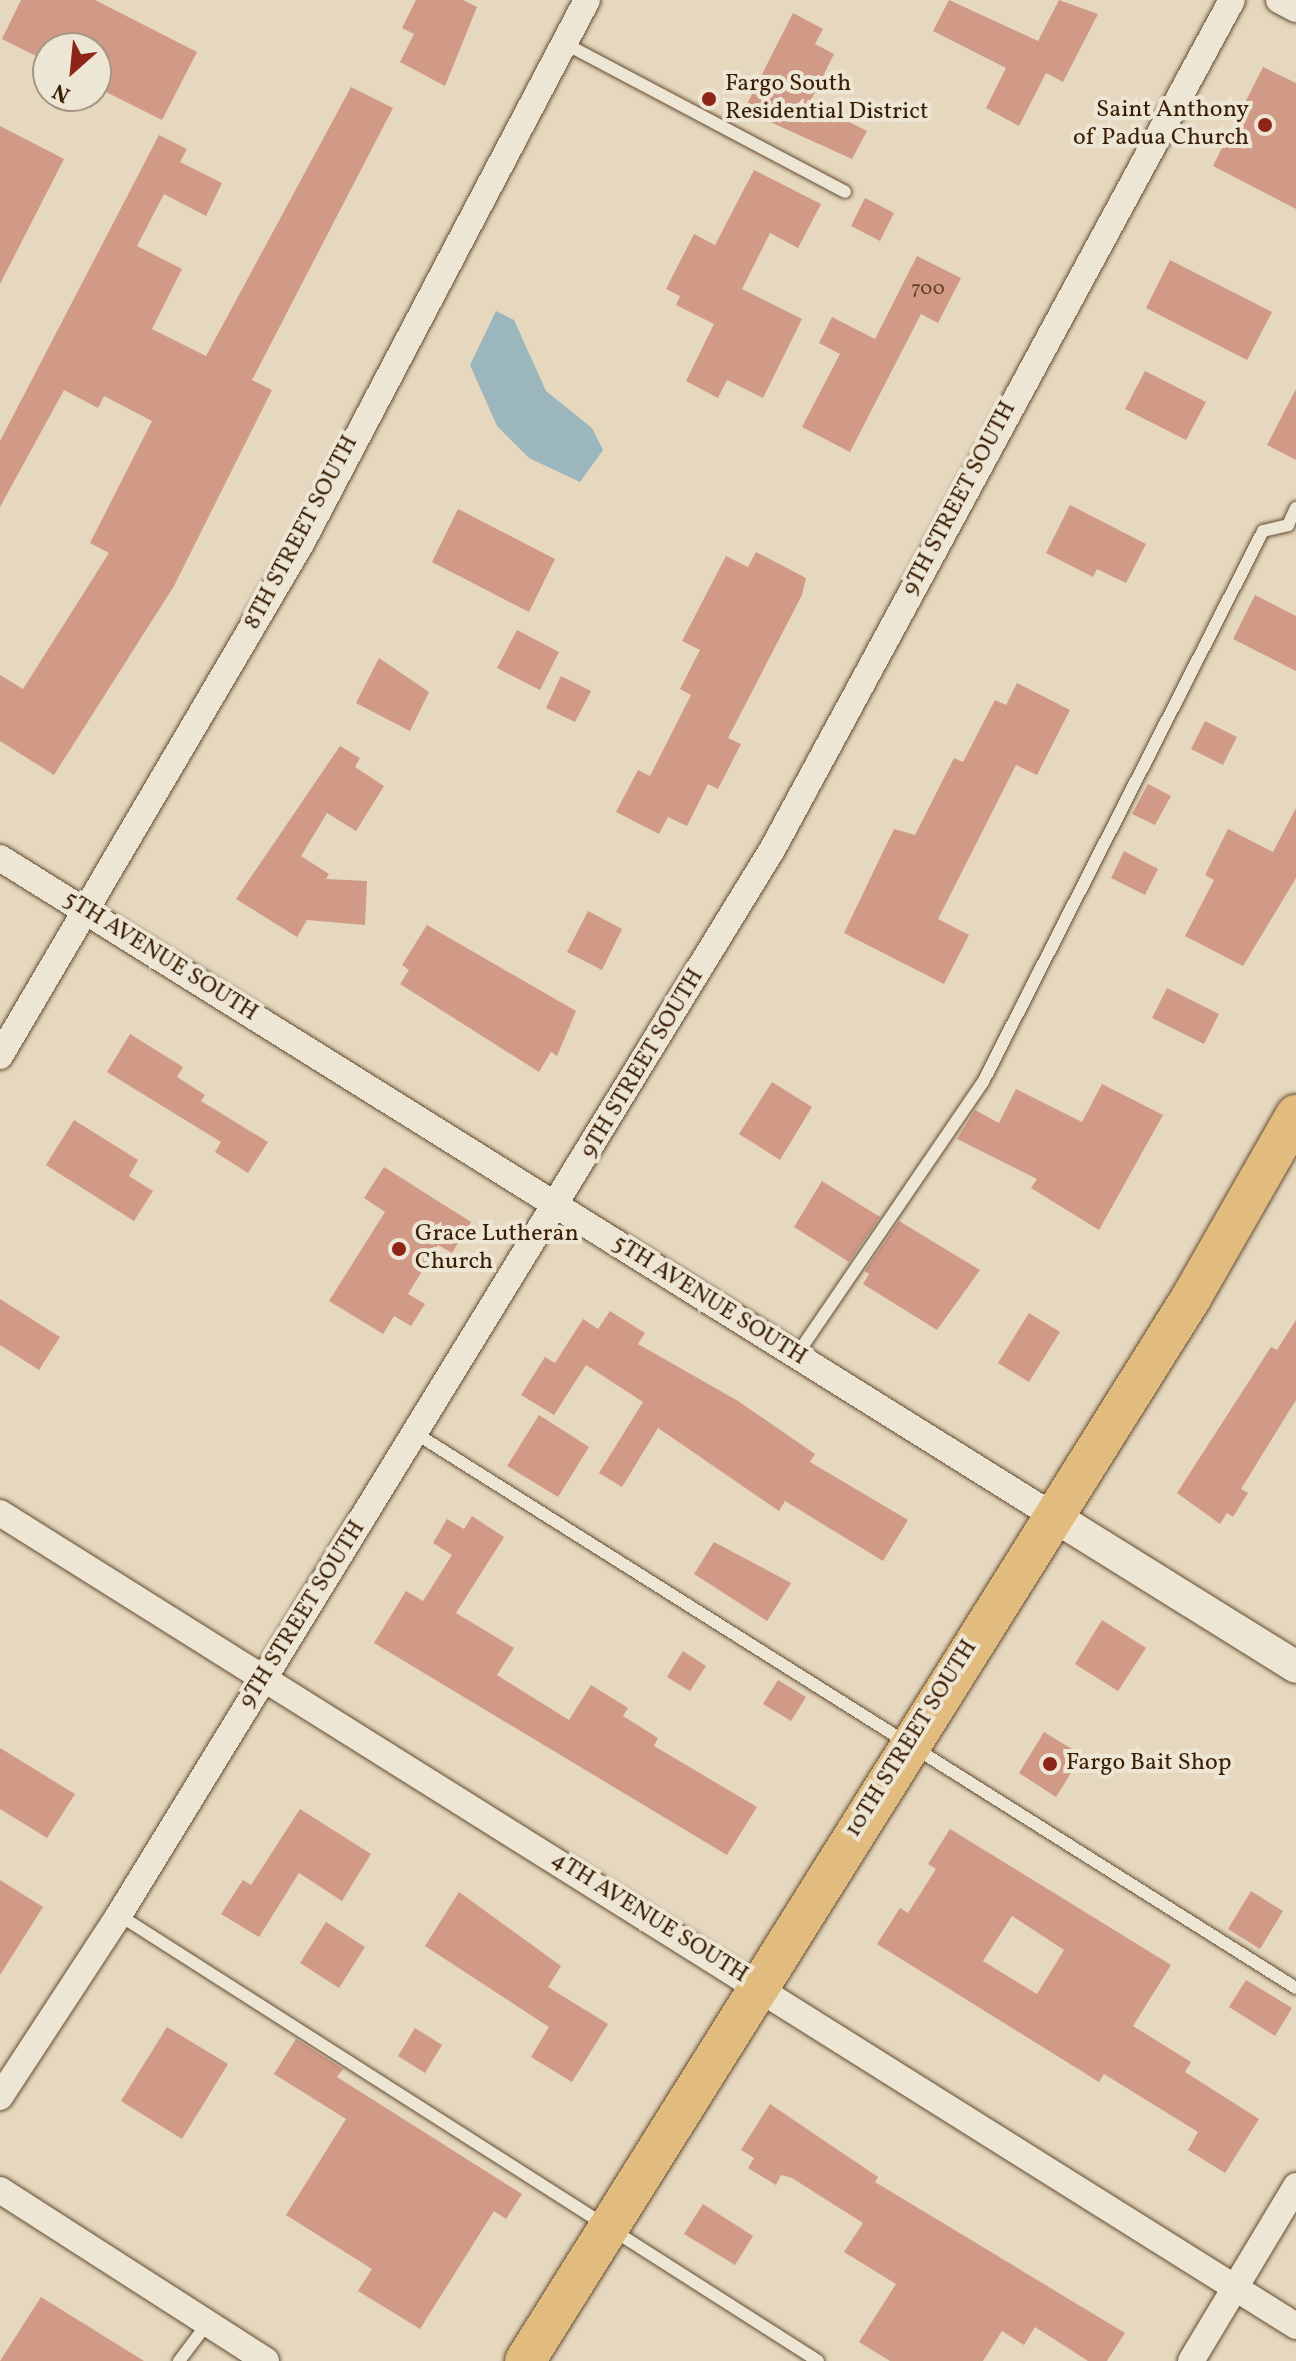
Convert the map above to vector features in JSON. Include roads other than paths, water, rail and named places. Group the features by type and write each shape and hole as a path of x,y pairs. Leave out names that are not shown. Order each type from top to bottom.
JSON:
{"main road":[{"name":"10TH STREET SOUTH","path":"525,2361 906,1746 1191,1298 1296,1115"}],"street":[{"name":"8TH STREET SOUTH","path":"0,1056 302,542 587,0"},
{"name":"9TH STREET SOUTH","path":"0,2097 119,1915 772,850 1232,0"},
{"path":"1279,0 1296,9"},
{"name":"5TH AVENUE SOUTH","path":"0,858 1296,1667"},
{"name":"4TH AVENUE SOUTH","path":"0,1513 1296,2326"},
{"path":"1191,2361 1296,2186"},
{"path":"0,2190 266,2361"}],"lane":[{"path":"564,43 845,192"},
{"path":"796,1356 983,1082 1263,531 1288,525 1296,508"},
{"path":"415,1433 906,1746 1296,1988"},
{"path":"119,1915 818,2361"},
{"path":"179,2361 207,2324"}],"water":[{"path":"496,311 514,320 546,391 592,428 603,450 580,482 529,458 497,426 470,365"}],"place":[{"name":"Fargo South Residential District","path":"709,99"},
{"name":"Saint Anthony of Padua Church","path":"1265,125"},
{"name":"Grace Lutheran Church","path":"399,1249"},
{"name":"Fargo Bait Shop","path":"1050,1764"}]}
